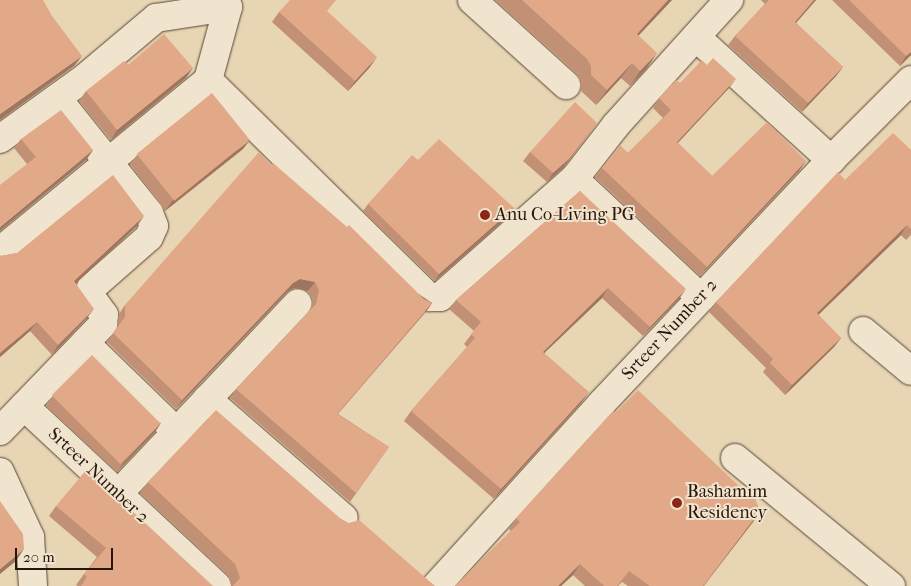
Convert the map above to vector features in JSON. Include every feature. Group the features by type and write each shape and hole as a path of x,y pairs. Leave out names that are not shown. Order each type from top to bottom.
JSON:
{"street":[{"path":"472,0 566,85"},
{"path":"208,80 429,297 440,297 574,179 616,125 729,0"},
{"path":"0,139 57,98 156,18 231,3 208,80 0,251"},
{"path":"696,36 831,160"},
{"name":"Srteer Number 2","path":"436,586 701,298 831,160 911,80"},
{"path":"0,432 85,343 105,318 91,297 90,288 149,237 154,226 149,213 107,164 57,98"},
{"path":"574,179 701,298"},
{"path":"118,494 298,303"},
{"path":"863,331 911,370"},
{"path":"85,343 177,432"},
{"path":"207,400 344,518"},
{"name":"Srteer Number 2","path":"24,406 217,586"},
{"path":"735,458 891,586"},
{"path":"0,472 30,537 33,586"}],"building":[{"path":"0,0 43,0 52,16 82,56 0,114"},
{"path":"290,0 336,0 327,11 377,57 355,81 279,12"},
{"path":"522,0 668,0 637,34 657,53 640,71 632,63 607,90 591,75 591,66 587,59"},
{"path":"769,0 814,0 795,22 843,67 808,103 735,36"},
{"path":"849,0 911,0 911,52 906,56"},
{"path":"164,34 193,68 117,130 86,91 124,61 128,65"},
{"path":"713,58 736,79 677,142 712,176 767,122 806,161 707,267 602,168 620,145 628,153 671,110 659,98 676,80 680,83 702,60 707,65"},
{"path":"212,93 250,140 174,201 137,154"},
{"path":"575,102 597,123 569,159 553,173 530,152"},
{"path":"61,110 93,150 0,227 0,185 36,157 21,139"},
{"path":"893,133 911,150 911,229 907,225 817,313 841,338 792,385 770,363 773,359 716,302 838,172 845,180"},
{"path":"439,139 514,208 439,274 368,204 412,155 418,160"},
{"path":"259,152 271,165 273,163 347,227 349,225 424,299 432,303 337,414 389,447 356,493 236,389 316,304 319,290 315,282 300,279 293,283 182,400 113,333 125,317 125,305"},
{"path":"113,175 144,216 74,281 94,309 58,345 37,322 0,353 0,255 17,253"},
{"path":"580,191 686,289 650,327 608,288 543,352 589,392 501,489 411,411 475,338 471,334 481,322 456,300"},
{"path":"92,355 161,424 120,464 52,395"},
{"path":"638,390 741,488 753,493 760,511 703,586 650,586 629,571 617,586 604,586 580,564 558,586 455,586 520,522 516,518 613,411 615,413"},
{"path":"216,410 341,519 349,523 359,520 435,586 233,586 240,578 235,564 148,482"},
{"path":"87,469 213,586 81,586 87,577 84,574 106,548 56,506"},
{"path":"0,501 23,534 24,549 0,569"}],"place":[{"name":"Anu Co-Living PG","path":"485,215"},
{"name":"Bashamim Residency","path":"677,503"}]}
